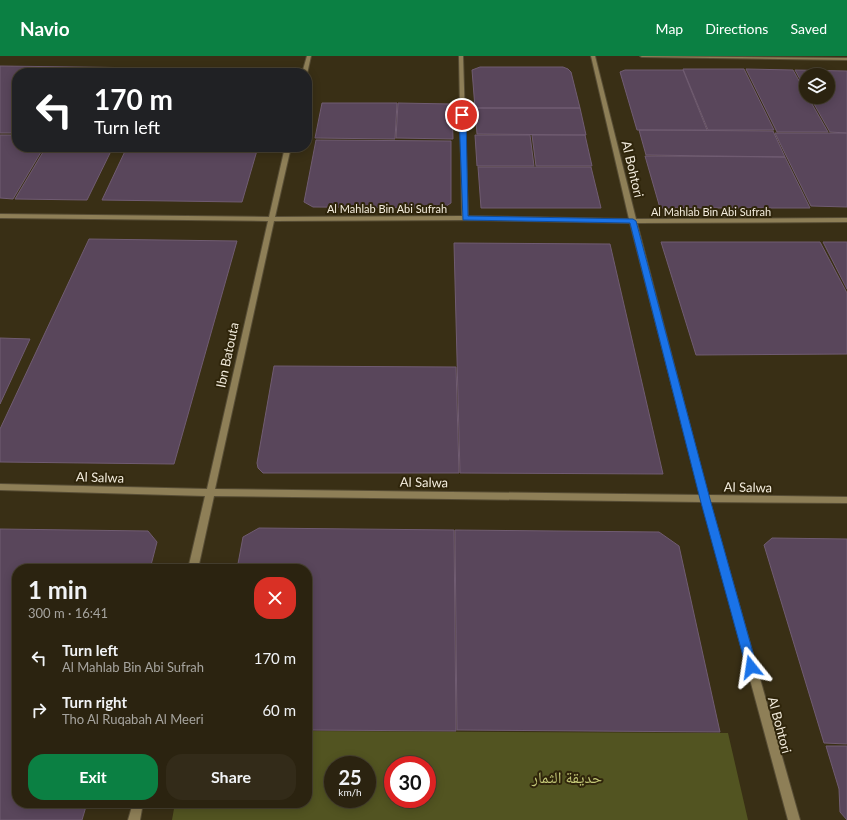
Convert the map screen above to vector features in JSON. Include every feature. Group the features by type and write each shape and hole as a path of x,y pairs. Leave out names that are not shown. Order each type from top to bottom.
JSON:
{"street":[{"path":"306,68 309,56"},
{"path":"461,56 465,218"},
{"name":"Al Bohtori","path":"594,56 633,221 705,499 794,820"},
{"path":"642,56 847,58"},
{"name":"Ibn Batouta","path":"194,564 287,152"},
{"name":"Al Mahlab Bin Abi Sufrah","path":"0,216 271,219 465,218 633,221 847,220"},
{"name":"Al Salwa","path":"0,487 211,493 847,500"},
{"path":"134,820 137,808"}],"green space":[{"name":"حديقة الثمار","path":"312,731 728,733 748,820 172,820 174,808 312,808"}],"building":[{"path":"0,66 153,68 12,68 12,133 0,133"},
{"path":"480,67 563,67 568,69 571,72 580,108 475,108 472,70"},
{"path":"683,69 744,69 774,130 708,130"},
{"path":"746,69 793,70 799,81 799,104 812,104 828,132 777,132"},
{"path":"625,70 683,70 707,130 637,130 620,72"},
{"path":"795,70 799,70 799,77"},
{"path":"835,71 847,71 847,133 830,132 814,104 835,104"},
{"path":"322,103 397,103 395,139 315,138"},
{"path":"398,103 452,104 453,139 396,138"},
{"path":"475,108 580,108 586,135 477,134"},
{"path":"639,130 773,131 785,157 646,155"},
{"path":"775,133 847,133 847,207 811,206"},
{"path":"0,135 12,135 12,152 41,152 13,199 0,198"},
{"path":"475,135 530,135 534,166 477,166"},
{"path":"532,135 585,135 592,166 536,166"},
{"path":"316,140 451,141 451,203 443,208 313,207 304,202"},
{"path":"43,152 111,152 87,200 15,199"},
{"path":"125,152 257,152 242,202 102,200"},
{"path":"645,156 785,157 810,208 660,208"},
{"path":"478,167 591,167 601,208 481,208"},
{"path":"89,239 237,241 174,464 0,462 0,429"},
{"path":"661,242 820,242 847,293 847,354 696,355"},
{"path":"823,242 847,242 847,289"},
{"path":"454,243 610,244 663,474 460,473"},
{"path":"0,338 30,339 0,404"},
{"path":"274,366 456,367 459,473 263,473 258,468 257,463"},
{"path":"259,528 454,530 456,731 312,730 312,564 238,564 243,537"},
{"path":"0,529 148,531 157,542 151,564 12,564 12,808 86,808 82,820 0,820"},
{"path":"455,530 659,532 679,546 720,732 457,730"},
{"path":"772,538 847,539 847,744 824,743 764,545"},
{"path":"826,746 847,746 847,820 840,812 839,789"}],"route":[{"path":"462,115 465,218 633,221 705,499 751,667"}]}
